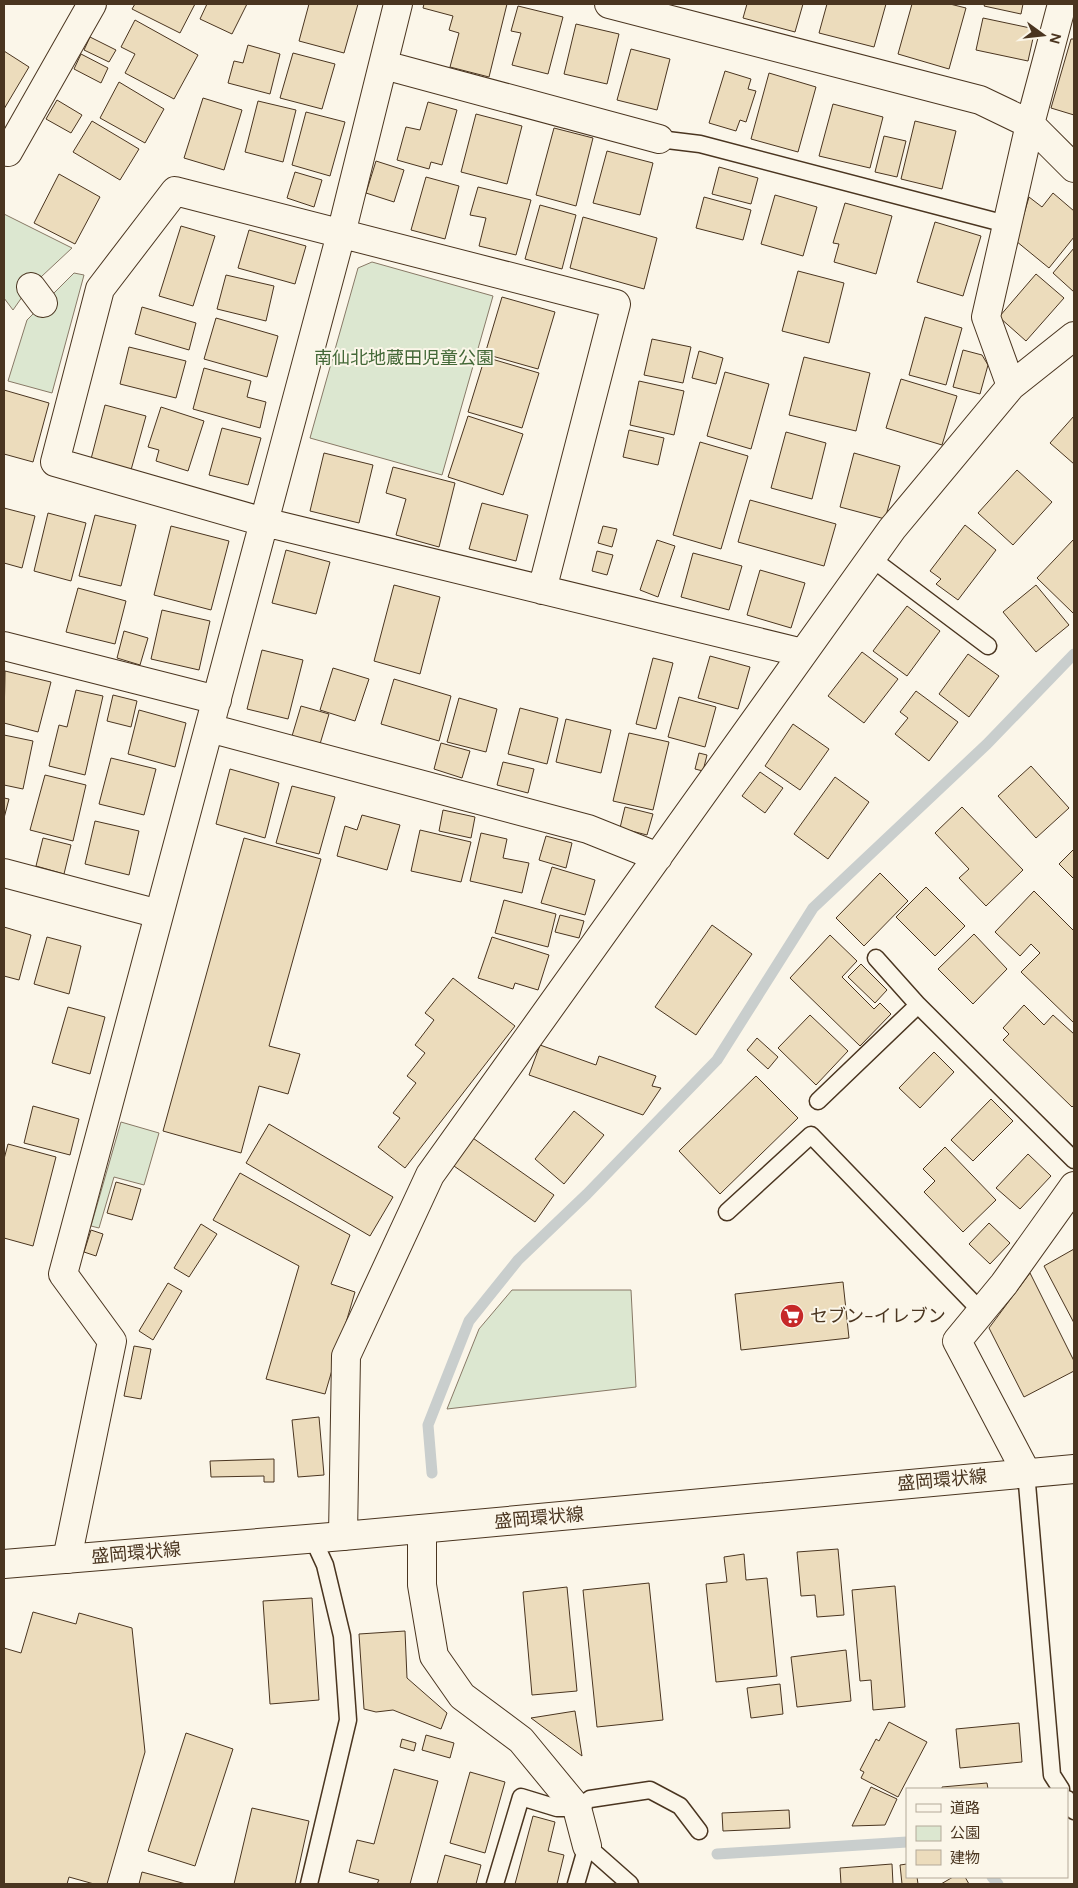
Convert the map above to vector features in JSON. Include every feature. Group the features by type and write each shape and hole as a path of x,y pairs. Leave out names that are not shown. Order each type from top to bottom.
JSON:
{"street":[{"path":"5,155 92,4"},
{"path":"67,1559 112,1341 63,1274 341,234 398,4"},
{"path":"609,4 980,100 1030,124 1074,168"},
{"path":"1011,386 986,317 1030,124 1062,4"},
{"path":"384,66 659,139"},
{"path":"542,590 616,304 175,191 100,289 55,462 264,522 542,590 803,653"},
{"path":"343,1536 346,1356 430,1175 892,529 1011,386 1074,336"},
{"path":"4,646 217,700"},
{"path":"209,728 588,829 658,857"},
{"path":"4,873 159,914"},
{"path":"1026,1472 956,1341 1004,1284 1074,1186"},
{"name":"盛岡環状線","path":"4,1564 422,1529 1074,1469"},
{"path":"422,1529 422,1585 434,1656 462,1696 521,1740 577,1808 587,1846"}],"lane":[{"path":"659,139 700,144 1006,224"},
{"path":"871,558 988,646"},
{"path":"876,958 918,1005 1074,1160"},
{"path":"818,1101 918,1005"},
{"path":"727,1212 811,1135 981,1311"},
{"path":"1026,1472 1052,1775 1060,1788"},
{"path":"309,1884 348,1720 342,1636 325,1565 313,1538"},
{"path":"494,1884 521,1797 557,1808 577,1808 590,1799 650,1790 680,1806 699,1831"},
{"path":"576,1884 587,1846 630,1884"}],"green space":[{"path":"4,214 72,248 27,290 13,310 4,298"},
{"name":"南仙北地蔵田児童公園","path":"372,262 493,296 442,475 310,438 358,268"},
{"path":"74,273 84,275 52,393 8,381 27,320"},
{"path":"121,1122 159,1133 144,1185 114,1177 99,1228 91,1226"},
{"path":"512,1290 631,1290 636,1387 447,1409 479,1329"}],"building":[{"path":"135,4 195,4 180,33 132,9"},
{"path":"207,4 247,4 232,34 200,19"},
{"path":"309,4 358,4 344,53 299,41"},
{"path":"424,4 507,4 489,77 450,67 459,33 449,30 453,16 423,8"},
{"path":"747,4 803,4 795,32 743,18"},
{"path":"827,4 886,4 874,47 819,33"},
{"path":"912,4 950,4 966,8 949,69 898,54"},
{"path":"985,4 1023,4 1021,14 984,6"},
{"path":"518,6 563,17 548,74 512,65 521,33 511,31"},
{"path":"983,18 1035,29 1028,61 976,50"},
{"path":"135,20 198,55 174,99 125,73 135,54 121,47"},
{"path":"576,24 619,34 607,84 564,74"},
{"path":"90,37 116,50 109,62 84,50"},
{"path":"1071,39 1074,39 1074,115 1051,108"},
{"path":"248,45 280,54 270,94 228,83 234,61 243,63"},
{"path":"631,49 670,59 657,110 617,100"},
{"path":"4,51 29,67 4,109"},
{"path":"293,53 335,64 322,109 280,98"},
{"path":"81,54 108,68 101,83 74,69"},
{"path":"725,71 751,79 748,89 756,91 746,122 740,120 736,131 709,123"},
{"path":"769,73 816,87 798,152 751,139"},
{"path":"119,82 164,109 145,143 100,118"},
{"path":"203,98 242,110 224,170 184,158"},
{"path":"57,100 82,115 71,133 46,119"},
{"path":"258,101 296,110 283,162 245,152"},
{"path":"428,102 457,110 442,165 431,162 429,169 397,160 406,127 420,130"},
{"path":"833,104 883,117 870,168 819,156"},
{"path":"306,112 345,122 330,176 292,165"},
{"path":"476,114 522,126 507,184 461,172"},
{"path":"92,121 139,149 120,180 73,152"},
{"path":"915,121 956,131 942,189 901,179"},
{"path":"554,128 593,138 576,206 536,195"},
{"path":"884,136 906,141 897,177 875,172"},
{"path":"607,151 653,163 640,215 593,203"},
{"path":"376,161 404,170 394,202 366,193"},
{"path":"719,167 758,178 751,204 712,194"},
{"path":"295,172 322,180 314,207 287,198"},
{"path":"59,174 100,197 75,244 34,223"},
{"path":"426,177 459,186 445,239 411,230"},
{"path":"478,187 531,200 516,255 479,246 486,218 470,215"},
{"path":"1053,193 1074,211 1074,237 1049,268 1016,241 1029,197 1042,207"},
{"path":"775,195 817,207 803,256 761,244"},
{"path":"704,197 751,210 743,240 696,228"},
{"path":"845,203 892,216 876,274 834,262 839,244 833,243"},
{"path":"540,205 576,215 562,269 525,259"},
{"path":"583,217 657,238 644,289 570,268"},
{"path":"935,222 981,236 963,296 917,282"},
{"path":"181,226 215,236 193,306 159,296"},
{"path":"249,230 306,246 295,284 238,268"},
{"path":"1074,248 1074,292 1053,273"},
{"path":"798,271 844,283 829,343 782,331"},
{"path":"1036,274 1064,298 1026,341 999,317"},
{"path":"226,275 274,286 266,321 217,309"},
{"path":"502,297 555,312 538,369 485,354"},
{"path":"142,307 196,323 189,350 135,334"},
{"path":"925,317 962,328 946,385 909,375"},
{"path":"216,318 278,336 267,377 204,359"},
{"path":"652,339 691,347 683,383 644,375"},
{"path":"129,347 186,361 176,398 120,384"},
{"path":"963,350 982,355 988,365 980,394 953,387"},
{"path":"699,351 723,358 716,384 692,378"},
{"path":"485,357 539,373 522,428 468,412"},
{"path":"804,357 870,373 856,431 789,415"},
{"path":"204,368 251,381 247,397 266,402 260,428 193,409"},
{"path":"725,372 769,384 751,449 707,436"},
{"path":"901,379 957,396 942,445 886,428"},
{"path":"639,381 684,391 674,435 630,425"},
{"path":"4,390 49,403 33,462 4,454"},
{"path":"105,405 146,416 131,470 91,459"},
{"path":"161,407 204,421 188,471 156,461 159,450 148,447"},
{"path":"468,416 523,434 503,495 448,477"},
{"path":"1074,416 1074,464 1050,443"},
{"path":"222,428 261,438 248,485 209,475"},
{"path":"629,430 664,438 658,465 623,457"},
{"path":"786,432 826,443 812,499 771,488"},
{"path":"700,442 748,456 721,549 673,535"},
{"path":"324,453 373,465 359,523 310,511"},
{"path":"854,453 900,466 885,519 840,507"},
{"path":"393,467 455,483 439,547 396,535 406,499 386,493"},
{"path":"1017,470 1052,502 1013,545 978,513"},
{"path":"750,500 836,524 824,566 738,542"},
{"path":"482,503 528,515 516,561 469,549"},
{"path":"4,508 35,516 22,568 4,563"},
{"path":"48,513 86,523 71,581 34,571"},
{"path":"95,515 136,525 121,586 79,576"},
{"path":"965,525 996,550 958,600 936,584 941,579 930,571"},
{"path":"171,526 229,541 211,610 154,595"},
{"path":"603,526 617,529 612,547 598,543"},
{"path":"1074,539 1074,614 1037,578"},
{"path":"657,540 675,546 658,597 640,590"},
{"path":"286,550 330,562 316,614 272,603"},
{"path":"597,551 613,555 607,575 592,571"},
{"path":"693,553 742,566 729,610 681,597"},
{"path":"760,570 805,583 791,628 747,615"},
{"path":"394,585 440,597 420,674 374,661"},
{"path":"1036,585 1069,625 1036,652 1003,612"},
{"path":"78,588 126,601 115,644 66,632"},
{"path":"907,606 940,631 907,676 873,651"},
{"path":"162,610 210,621 199,670 151,659"},
{"path":"124,631 148,638 140,665 117,658"},
{"path":"262,650 303,660 288,719 247,709"},
{"path":"862,652 898,679 864,723 828,696"},
{"path":"968,654 999,676 969,717 939,694"},
{"path":"710,656 750,667 738,709 698,698"},
{"path":"653,658 673,663 656,729 636,724"},
{"path":"333,668 369,679 355,721 320,710"},
{"path":"5,671 51,682 38,732 4,723"},
{"path":"394,679 451,696 439,741 381,724"},
{"path":"76,690 103,696 85,775 49,766 59,725 67,727"},
{"path":"916,691 958,722 929,761 895,734 908,718 900,712"},
{"path":"113,695 137,701 131,727 107,721"},
{"path":"679,697 716,707 705,747 668,737"},
{"path":"459,698 497,709 486,752 447,742"},
{"path":"301,706 329,714 320,744 292,736"},
{"path":"520,708 558,718 547,764 508,754"},
{"path":"139,710 186,723 175,767 128,754"},
{"path":"566,719 611,730 601,773 556,762"},
{"path":"793,724 829,749 800,790 765,766"},
{"path":"629,733 669,742 653,810 613,801"},
{"path":"4,735 33,741 23,789 4,785"},
{"path":"441,743 470,751 462,778 434,769"},
{"path":"699,753 707,755 703,771 695,769"},
{"path":"111,758 156,769 144,815 99,804"},
{"path":"503,762 534,769 528,793 497,785"},
{"path":"1031,766 1069,808 1036,838 998,796"},
{"path":"230,769 279,783 265,838 216,824"},
{"path":"760,772 783,788 765,813 742,796"},
{"path":"45,775 86,785 73,841 30,830"},
{"path":"835,777 869,802 828,859 794,834"},
{"path":"292,786 335,797 319,854 276,843"},
{"path":"4,798 9,799 4,818"},
{"path":"625,807 653,814 647,835 620,828"},
{"path":"962,807 1023,870 986,906 959,878 969,869 935,833"},
{"path":"443,810 475,817 471,838 439,831"},
{"path":"362,815 400,825 387,870 337,856 345,826 357,830"},
{"path":"95,821 139,831 129,875 85,864"},
{"path":"420,830 471,842 461,882 411,871"},
{"path":"481,833 507,839 503,858 529,863 522,893 470,881"},
{"path":"546,836 572,843 566,868 539,860"},
{"path":"43,838 71,845 64,874 36,866"},
{"path":"244,838 321,859 269,1046 300,1054 288,1094 259,1086 241,1153 163,1131"},
{"path":"1074,849 1074,879 1059,864"},
{"path":"552,867 595,880 585,915 541,903"},
{"path":"880,873 908,901 864,946 836,918"},
{"path":"926,887 965,926 935,956 896,917"},
{"path":"1034,891 1074,931 1074,1023 1021,972 1040,953 1031,944 1020,956 995,932"},
{"path":"504,900 556,914 548,947 495,933"},
{"path":"560,915 584,921 579,938 555,932"},
{"path":"712,925 752,954 696,1035 655,1007"},
{"path":"4,927 31,935 19,980 4,976"},
{"path":"974,934 1007,969 973,1004 938,969"},
{"path":"830,935 857,961 842,977 874,1009 880,1003 891,1014 860,1046 790,978"},
{"path":"47,937 81,946 69,994 34,984"},
{"path":"492,937 549,955 538,990 515,983 513,989 478,978"},
{"path":"861,964 887,990 875,1003 848,977"},
{"path":"453,978 515,1026 405,1168 378,1147 400,1118 393,1113 416,1083 407,1076 425,1053 415,1045 434,1020 425,1013"},
{"path":"1024,1005 1044,1025 1053,1015 1074,1034 1074,1105 1072,1107 1003,1040 1009,1034 1003,1028"},
{"path":"68,1007 105,1017 90,1074 52,1063"},
{"path":"810,1015 848,1051 816,1085 778,1048"},
{"path":"757,1038 778,1057 768,1069 747,1050"},
{"path":"540,1045 596,1065 599,1056 656,1076 652,1086 661,1088 643,1115 529,1075"},
{"path":"934,1052 954,1072 920,1108 899,1088"},
{"path":"756,1076 798,1118 720,1194 679,1151"},
{"path":"991,1099 1013,1121 973,1161 951,1140"},
{"path":"33,1106 79,1119 70,1155 24,1143"},
{"path":"574,1111 604,1135 564,1184 535,1159"},
{"path":"269,1124 393,1197 370,1236 246,1163"},
{"path":"470,1136 554,1195 535,1222 451,1164"},
{"path":"8,1144 56,1157 33,1246 4,1238 4,1159"},
{"path":"945,1147 996,1200 963,1232 924,1192 935,1181 923,1169"},
{"path":"1028,1154 1051,1176 1020,1209 996,1188"},
{"path":"240,1173 350,1235 331,1284 355,1292 325,1394 266,1379 299,1266 213,1220"},
{"path":"116,1182 141,1189 132,1220 107,1213"},
{"path":"989,1223 1010,1243 990,1264 969,1244"},
{"path":"201,1224 217,1234 189,1277 174,1268"},
{"path":"91,1230 103,1234 96,1256 84,1252"},
{"path":"1074,1249 1074,1323 1044,1266"},
{"path":"1030,1273 1074,1361 1074,1371 1024,1397 989,1328"},
{"name":"セブン-イレブン","path":"843,1282 849,1338 741,1350 735,1294"},
{"path":"168,1283 182,1291 153,1340 139,1331"},
{"path":"134,1346 151,1349 141,1399 124,1396"},
{"path":"319,1417 324,1475 298,1477 292,1420"},
{"path":"274,1459 274,1482 264,1482 264,1476 211,1477 210,1461"},
{"path":"838,1549 844,1615 817,1617 815,1595 801,1596 797,1552"},
{"path":"744,1554 746,1580 767,1578 777,1676 716,1682 706,1584 727,1582 724,1557"},
{"path":"649,1583 663,1720 597,1727 583,1590"},
{"path":"895,1586 905,1707 873,1710 871,1680 860,1681 852,1590"},
{"path":"567,1587 577,1691 532,1695 523,1592"},
{"path":"312,1598 319,1700 270,1704 263,1601"},
{"path":"33,1612 76,1624 79,1613 132,1628 145,1752 107,1884 94,1884 69,1877 67,1884 4,1884 4,1648 21,1653"},
{"path":"405,1631 407,1678 447,1713 441,1729 393,1710 376,1712 364,1709 359,1634"},
{"path":"846,1650 851,1701 797,1707 791,1657"},
{"path":"780,1684 783,1714 751,1718 747,1688"},
{"path":"575,1711 582,1756 531,1718"},
{"path":"889,1722 927,1742 898,1797 861,1778 864,1772 860,1770 876,1739 879,1741"},
{"path":"1019,1723 1022,1762 960,1768 956,1729"},
{"path":"186,1733 233,1749 195,1866 148,1851"},
{"path":"426,1735 454,1743 450,1758 422,1750"},
{"path":"402,1739 416,1743 414,1751 400,1747"},
{"path":"394,1769 438,1781 410,1884 377,1884 379,1880 349,1872 357,1840 374,1844"},
{"path":"470,1772 505,1782 485,1853 450,1843"},
{"path":"987,1783 988,1788 942,1788"},
{"path":"871,1787 897,1799 885,1825 852,1826"},
{"path":"252,1808 309,1821 295,1884 234,1884"},
{"path":"789,1810 790,1828 723,1831 722,1813"},
{"path":"533,1816 555,1822 548,1851 564,1855 557,1884 515,1884"},
{"path":"445,1855 481,1865 476,1884 437,1884"},
{"path":"892,1864 893,1884 841,1884 840,1868"},
{"path":"906,1864 906,1878 917,1878 918,1884 902,1884 900,1865"},
{"path":"142,1872 186,1884 139,1884"},
{"path":"951,1878 966,1878 969,1884 941,1884"}],"waterway":[{"path":"432,1473 428,1425 469,1321 518,1260 587,1194 717,1060 813,908 987,744 1074,654"},
{"path":"717,1854 906,1842"},
{"path":"993,1878 998,1884"}],"place":[{"name":"セブン-イレブン","path":"792,1316"}]}
